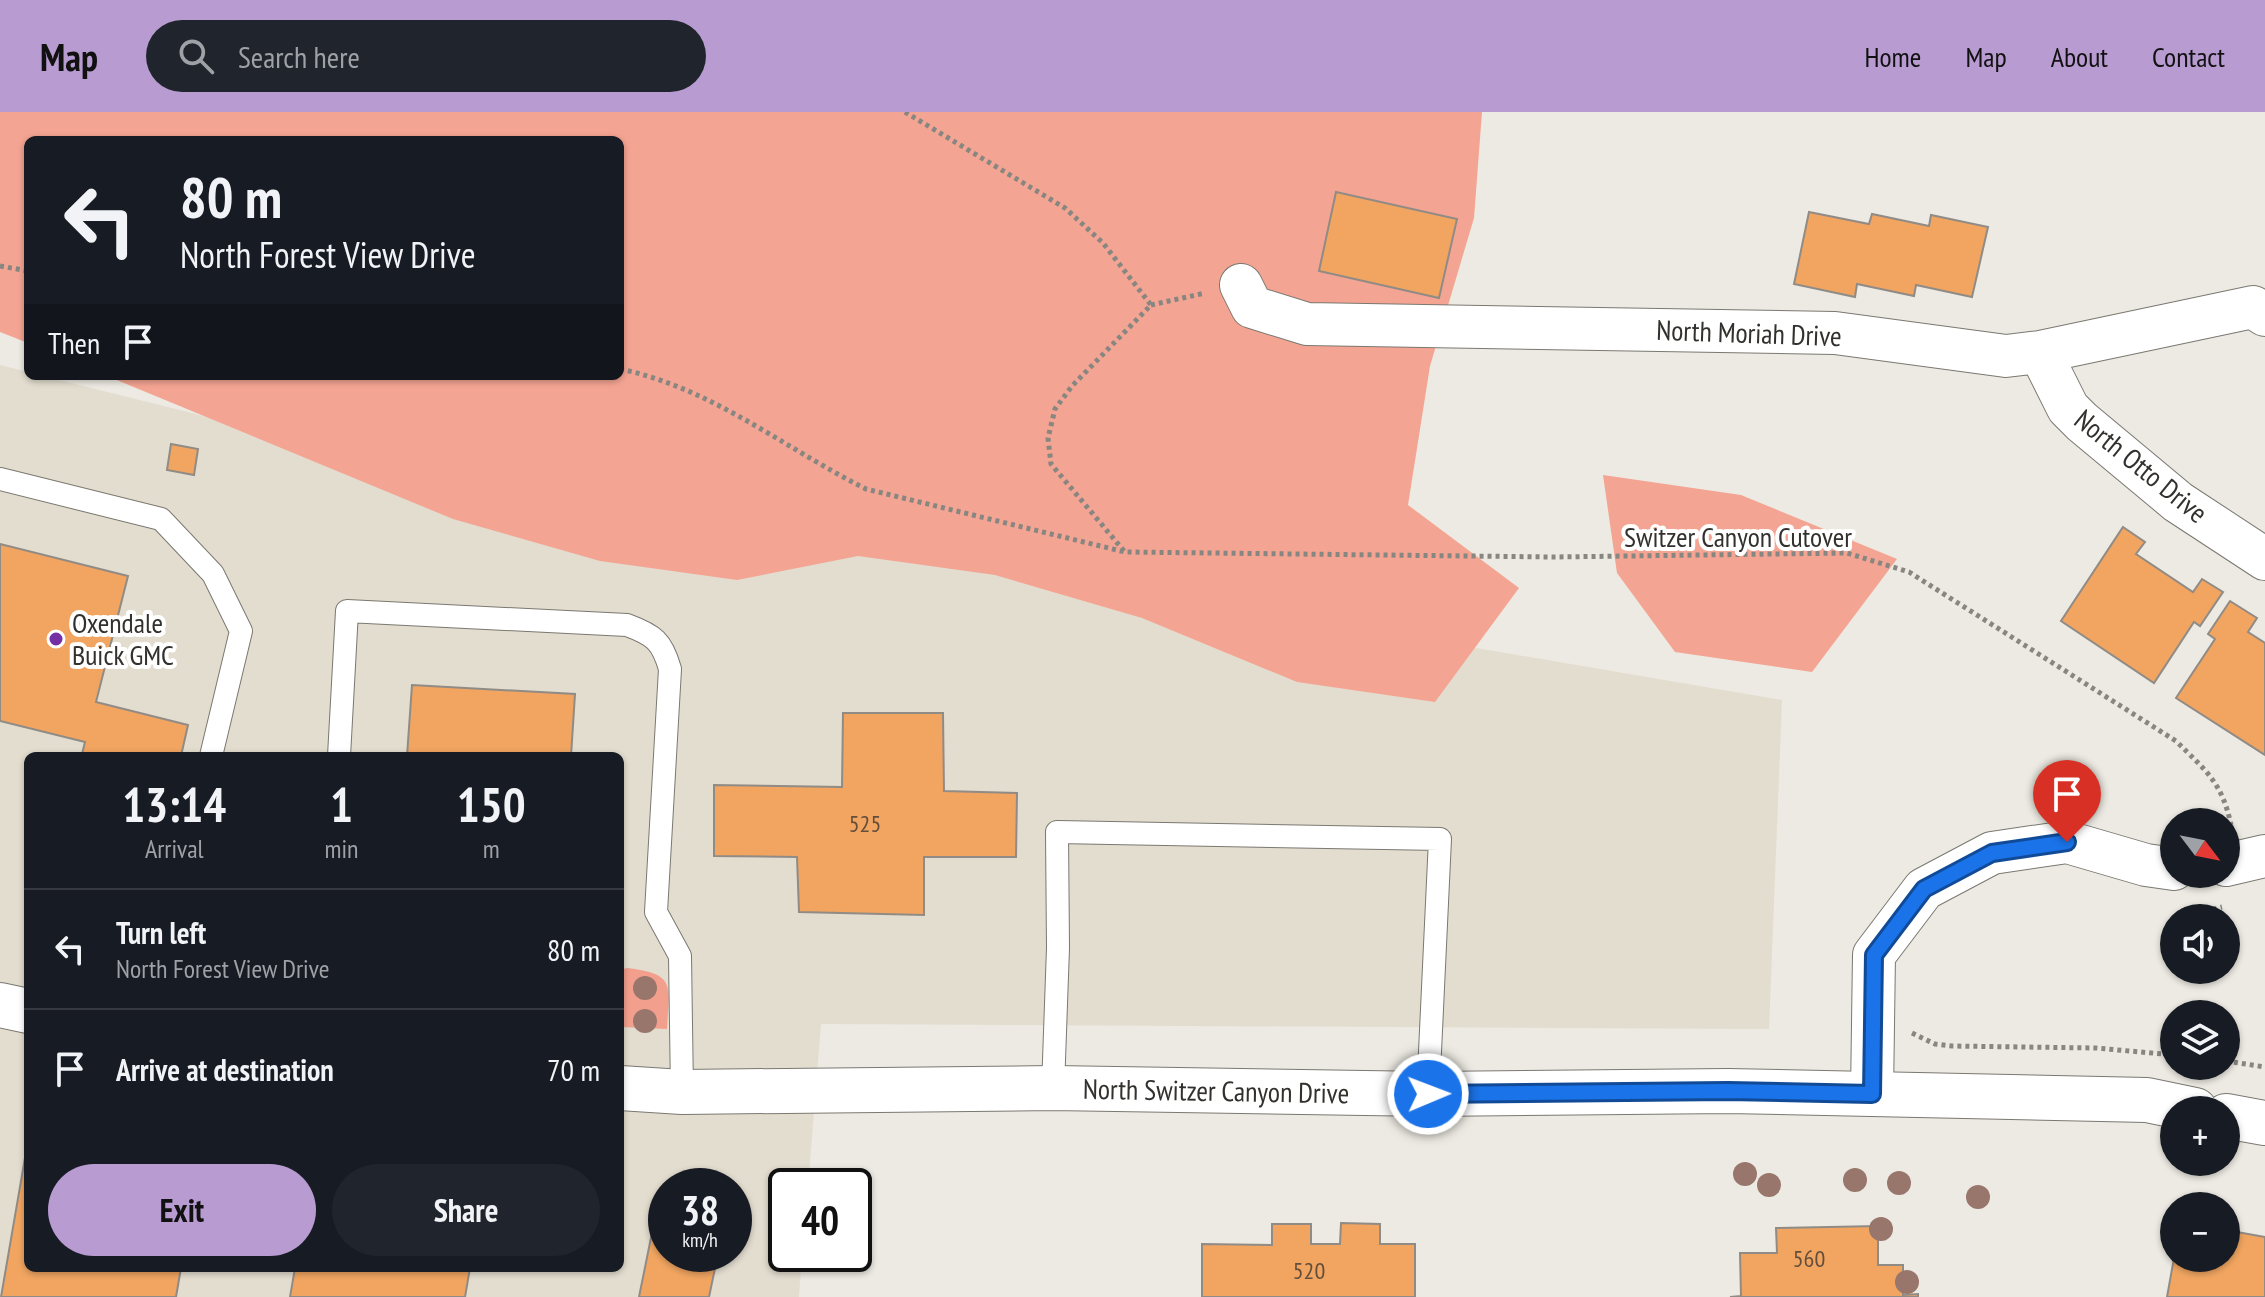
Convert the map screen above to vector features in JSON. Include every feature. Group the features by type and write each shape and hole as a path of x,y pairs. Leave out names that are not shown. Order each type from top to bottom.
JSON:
{"street":[{"name":"North Moriah Drive","path":"1241,285 1252,307 1307,324 1835,333 2006,356 2040,352 2253,307 2265,315"},
{"name":"North Otto Drive","path":"2040,352 2068,408 2082,422 2178,502 2265,559"},
{"path":"1872,1094 1874,955 1924,889 1992,853 2067,842 2160,867"},
{"path":"2240,863 2265,856"},
{"path":"0,1005 24,1010"},
{"name":"North Switzer Canyon Drive","path":"624,1088 682,1092 1053,1088 1428,1094 1728,1091 2160,1103"},
{"path":"2240,1119 2265,1123"}],"lane":[{"path":"0,479 161,519 213,574 241,631 212,752"},
{"path":"339,752 347,611 627,625 650,633 664,649 670,669 656,912 680,956 682,1092"},
{"path":"1053,1088 1058,948 1057,832 1073,832 1440,839 1428,1094"}],"path":[{"path":"905,112 1065,208 1103,243 1151,305"},
{"path":"0,266 24,270"},
{"path":"1125,552 1051,464 1048,438 1055,409 1072,386 1151,305 1241,285"},
{"name":"Switzer Canyon Cutover","path":"624,370 653,376 730,410 866,489 1125,552 1554,557 1847,553 1909,572 2176,741 2208,773 2225,798 2226,808"},
{"path":"1906,1024 1912,1033 1935,1044 2096,1048 2160,1054"},
{"path":"2240,1063 2265,1067"}],"shaded area":[{"path":"0,112 1482,112 1474,218 1430,366 1408,505 1519,588 1435,702 1297,682 1142,618 995,575 858,556 737,580 600,561 453,519 117,380 624,380 624,136 24,136 24,341 0,332"},
{"path":"0,365 24,371 24,380 59,380 401,465 1782,700 1769,1029 821,1024 809,1168 768,1168 768,1272 801,1272 799,1297 0,1297"},
{"path":"1603,475 1741,495 1897,559 1812,672 1675,652 1617,573"},
{"path":"624,969 662,978 669,1002 667,1029 624,1027"}],"building":[{"path":"1336,192 1457,219 1439,298 1319,271"},
{"path":"1809,212 1869,224 1872,214 1929,226 1931,215 1988,227 1972,297 1916,285 1914,296 1857,284 1855,297 1794,284"},
{"path":"171,444 198,449 194,475 167,470"},
{"path":"2123,527 2145,542 2136,554 2193,592 2202,579 2223,592 2200,626 2194,622 2154,683 2061,621"},
{"name":"Oxendale Buick GMC","path":"0,544 128,576 96,702 188,725 182,752 82,752 85,742 0,721"},
{"path":"2230,601 2257,618 2248,632 2265,643 2265,755 2176,698 2215,639 2208,634"},
{"path":"412,685 575,694 571,752 407,752"},
{"path":"843,713 943,713 944,791 1017,793 1016,857 924,857 924,915 799,912 797,857 714,856 714,785 842,787"},
{"path":"24,1164 24,1272 180,1272 176,1297 1,1297"},
{"path":"1341,1223 1380,1224 1380,1244 1415,1244 1415,1297 1202,1297 1202,1244 1272,1245 1272,1224 1311,1224 1311,1244 1340,1244"},
{"path":"1878,1226 1878,1265 1903,1265 1903,1295 1918,1294 1918,1297 1730,1297 1741,1296 1740,1253 1777,1253 1776,1228"},
{"path":"2240,1233 2265,1237 2265,1297 2167,1297 2171,1272 2240,1272"},
{"path":"648,1252 648,1272 714,1272 709,1297 639,1297"},
{"path":"294,1272 469,1272 465,1297 290,1297"}],"place":[{"name":"Oxendale Buick GMC","path":"56,639"}],"route":[{"path":"1428,1094 1728,1091 1872,1094 1874,955 1924,889 1992,853 2067,842"}]}
